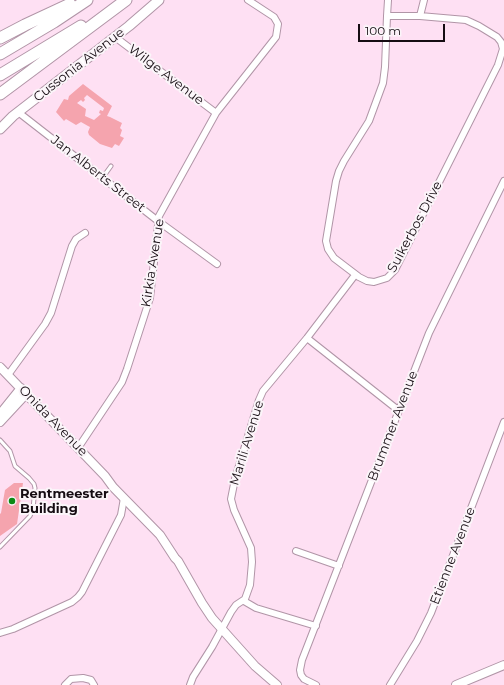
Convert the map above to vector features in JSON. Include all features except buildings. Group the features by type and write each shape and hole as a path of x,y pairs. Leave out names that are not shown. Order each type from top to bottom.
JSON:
{"highway":[{"path":"0,38 78,0"},
{"path":"0,54 54,22 87,0"},
{"path":"0,75 90,21 117,0"},
{"path":"0,94 126,0"}],"main road":[{"name":"Cussonia Avenue","path":"0,129 18,112 115,37 159,0"}],"street":[{"name":"Kirkia Avenue","path":"78,448 119,386 128,369 150,298 158,221 161,213 216,113 274,40 278,24 272,16 248,0"},
{"name":"Suikerbos Drive","path":"387,16 420,16 461,19 473,23 497,37 502,45 502,52 498,65 395,270 387,278 376,282 367,281 355,275 332,255 326,246 326,238 339,171 369,121 382,83 385,70 387,16 388,0"},
{"path":"420,16 424,0"},
{"name":"Wilge Avenue","path":"115,37 216,113"},
{"name":"Jan Alberts Street","path":"18,112 158,221 217,264"},
{"name":"Brummer Avenue","path":"316,685 302,677 300,673 301,665 398,410 429,333 504,181"},
{"path":"8,375 48,318 55,304 72,246 76,239 85,233"},
{"name":"Marili Avenue","path":"190,685 193,677 234,607 244,601 251,581 252,557 250,544 232,505 232,495 235,479 262,393 307,338 355,275"},
{"path":"307,338 398,410"},
{"name":"Onida Avenue","path":"0,367 160,535 178,561 202,604 221,629 255,666 277,685"},
{"path":"0,422 4,412 23,391"},
{"name":"Etienne Avenue","path":"390,685 417,641 431,614 504,422"},
{"name":"Onida Avenue","path":"105,476 117,484 162,531 178,554 178,561"},
{"path":"0,633 72,602 78,597 82,592 121,515 124,498"},
{"path":"121,515 127,511 136,510"},
{"path":"296,551 339,566"},
{"path":"244,601 256,608 316,626"},
{"path":"456,685 504,665"},
{"path":"66,685 71,679 83,678 91,680 94,685"}],"lane":[{"path":"103,178 112,166"},
{"path":"0,440 11,453 15,466 34,484 35,492 33,509 30,516 0,547"},
{"path":"0,447 4,444"}],"place":[{"name":"Rentmeester Building","path":"12,501"}]}
